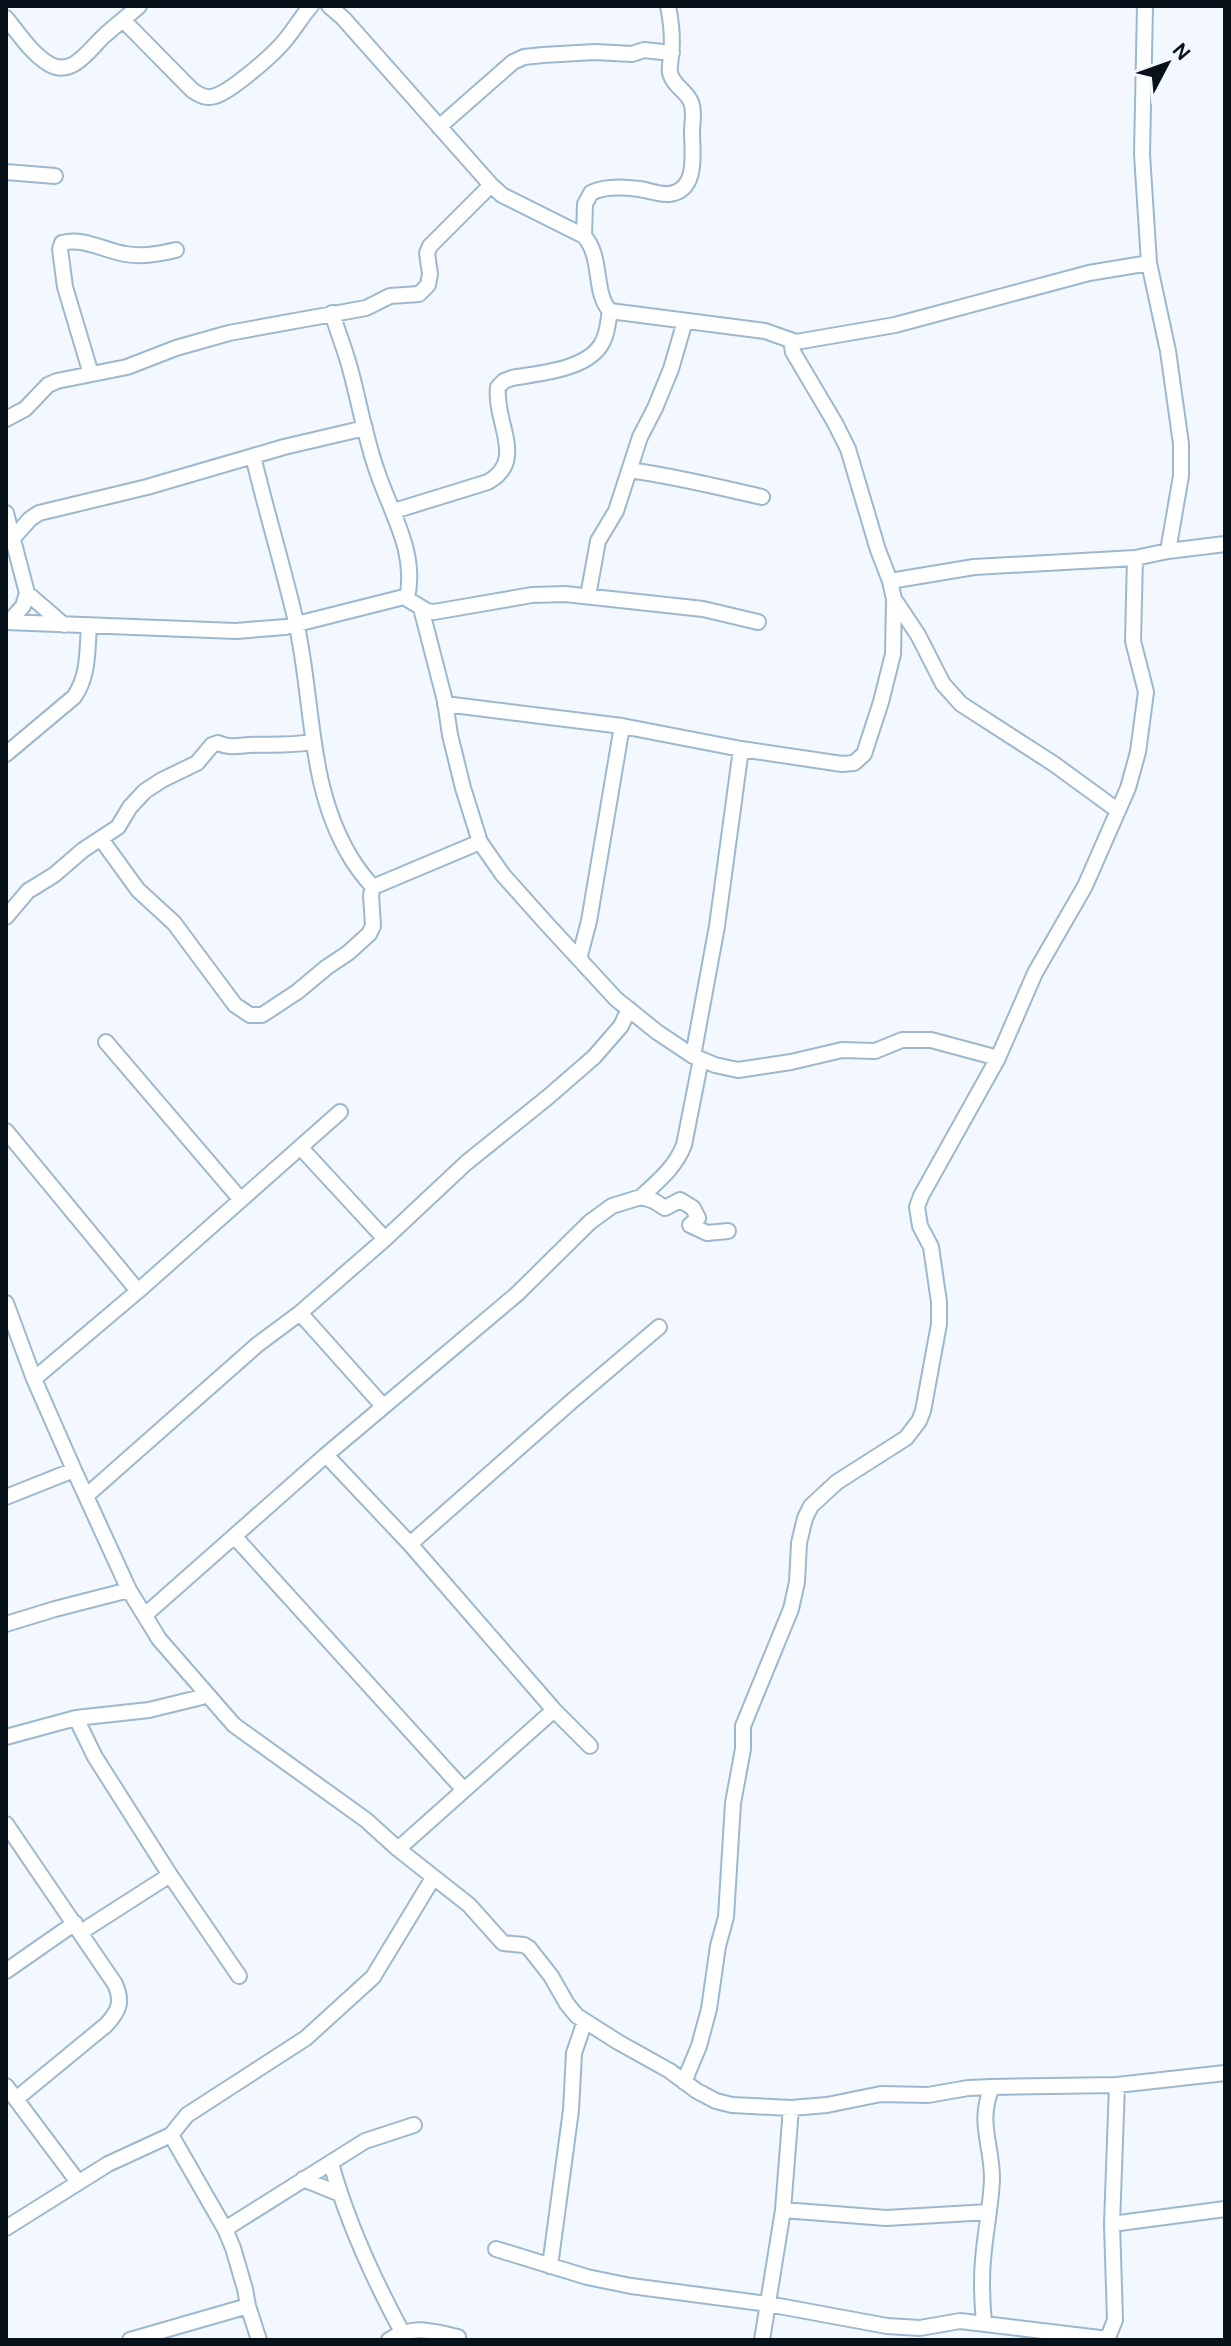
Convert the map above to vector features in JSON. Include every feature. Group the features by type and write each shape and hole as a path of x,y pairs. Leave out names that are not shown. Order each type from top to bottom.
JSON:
{"street":[{"path":"6,18 30,48 51,66 61,67 73,65 84,58 103,36 139,6"},
{"path":"123,20 192,90 206,97 228,89 268,57 311,6"},
{"path":"329,6 502,195 584,236 591,244 604,304 610,311 765,331 796,342 895,325 1100,270 1149,263"},
{"path":"584,236 585,204 591,193 637,189 670,194 685,186 693,157 694,113 686,92 673,82 671,76 668,6"},
{"path":"1145,6 1142,154 1149,263 1168,351 1181,444 1181,476 1168,551"},
{"path":"439,127 513,62 524,57 595,52 632,54 644,50 672,53"},
{"path":"6,172 55,176"},
{"path":"6,419 25,409 48,385 127,367 176,348 229,333 366,308 390,296 414,295 424,291 430,274 427,253 430,246 491,185"},
{"path":"91,374 65,287 60,249 62,243 80,242 115,252 145,256 176,250"},
{"path":"394,511 488,482 498,476 508,459 498,387 512,378 570,367 587,358 598,350 604,340 610,311"},
{"path":"332,313 378,473 408,556 410,584 407,598"},
{"path":"588,596 598,541 616,511 640,437 671,369 685,321"},
{"path":"445,704 622,726 741,749 842,764 860,760 881,702 893,654 894,599 848,449 793,352 791,341"},
{"path":"13,538 39,513 365,428"},
{"path":"253,456 296,624 312,742 332,821 351,859 373,887"},
{"path":"629,470 690,479 762,497"},
{"path":"6,513 27,593 23,606 7,622"},
{"path":"890,581 974,567 1135,558 1225,544"},
{"path":"684,2082 699,2046 709,2009 718,1946 726,1917 733,1803 743,1749 743,1726 789,1617 797,1582 801,1532 811,1506 820,1496 849,1473 906,1438 919,1421 935,1346 939,1302 931,1247 922,1233 917,1207 941,1156 998,1058 1035,973 1085,886 1128,788 1138,752 1146,692 1133,641 1135,558"},
{"path":"27,593 64,625"},
{"path":"7,622 236,631 296,624 404,597 434,612 532,595 565,594 703,609 758,622"},
{"path":"894,599 951,694 983,720 1054,764 1117,810"},
{"path":"421,608 460,775 480,842 503,875 616,999 657,1032 697,1058 738,1070 842,1050 875,1051 913,1039 931,1040 998,1058"},
{"path":"6,754 74,697 85,671 89,626"},
{"path":"579,959 589,921 622,726"},
{"path":"6,917 28,891 118,827 130,807 145,791 197,763 212,745 287,746 312,742"},
{"path":"145,1615 326,1455 517,1294 590,1222 612,1206 641,1197 679,1158 684,1145 741,749"},
{"path":"101,839 138,890 174,923 235,1005 250,1015 262,1015 297,992 369,934 373,926 373,887"},
{"path":"373,887 480,842"},
{"path":"86,1496 257,1345 300,1313 385,1239 466,1163 594,1057 621,1026 629,1009"},
{"path":"106,1042 241,1200"},
{"path":"34,1379 340,1112"},
{"path":"6,1131 138,1291"},
{"path":"301,1148 385,1239"},
{"path":"641,1197 665,1208 680,1200 693,1208 698,1218 690,1225 707,1233 728,1231"},
{"path":"6,1303 34,1379 74,1470 129,1590 159,1639 234,1725 366,1820 469,1905 503,1943 529,1948 551,1976 567,2004 585,2021 716,2101 732,2105 791,2108 827,2105 881,2094 928,2095 968,2088 1117,2085 1225,2073"},
{"path":"300,1313 383,1406"},
{"path":"410,1544 659,1327"},
{"path":"326,1455 410,1544 554,1710 590,1746"},
{"path":"6,1497 74,1470"},
{"path":"234,1536 464,1790"},
{"path":"6,1624 129,1590"},
{"path":"6,1737 76,1718 149,1710 206,1696"},
{"path":"398,1849 554,1710"},
{"path":"76,1718 95,1757 239,1976"},
{"path":"6,1824 78,1928 118,1991 121,2001 118,2012 106,2025 16,2099"},
{"path":"6,1971 170,1875"},
{"path":"6,2228 108,2164 171,2135 187,2115 306,2038 373,1977 433,1878"},
{"path":"550,2266 571,2110 574,2053 585,2021"},
{"path":"496,2249 587,2277 631,2286 768,2304 887,2326 920,2328 960,2321 1107,2340 1115,2320 1112,2224 1117,2085"},
{"path":"6,2086 78,2182"},
{"path":"984,2323 982,2281 992,2175 984,2120 992,2087"},
{"path":"762,2340 783,2210 791,2108"},
{"path":"225,2229 365,2141 414,2125"},
{"path":"171,2135 225,2229 259,2340"},
{"path":"331,2163 375,2283 402,2332"},
{"path":"303,2179 340,2194"},
{"path":"1112,2224 1225,2209"},
{"path":"783,2210 886,2218 989,2212"},
{"path":"135,2339 248,2306"},
{"path":"389,2340 402,2332 421,2329 458,2337"}]}
